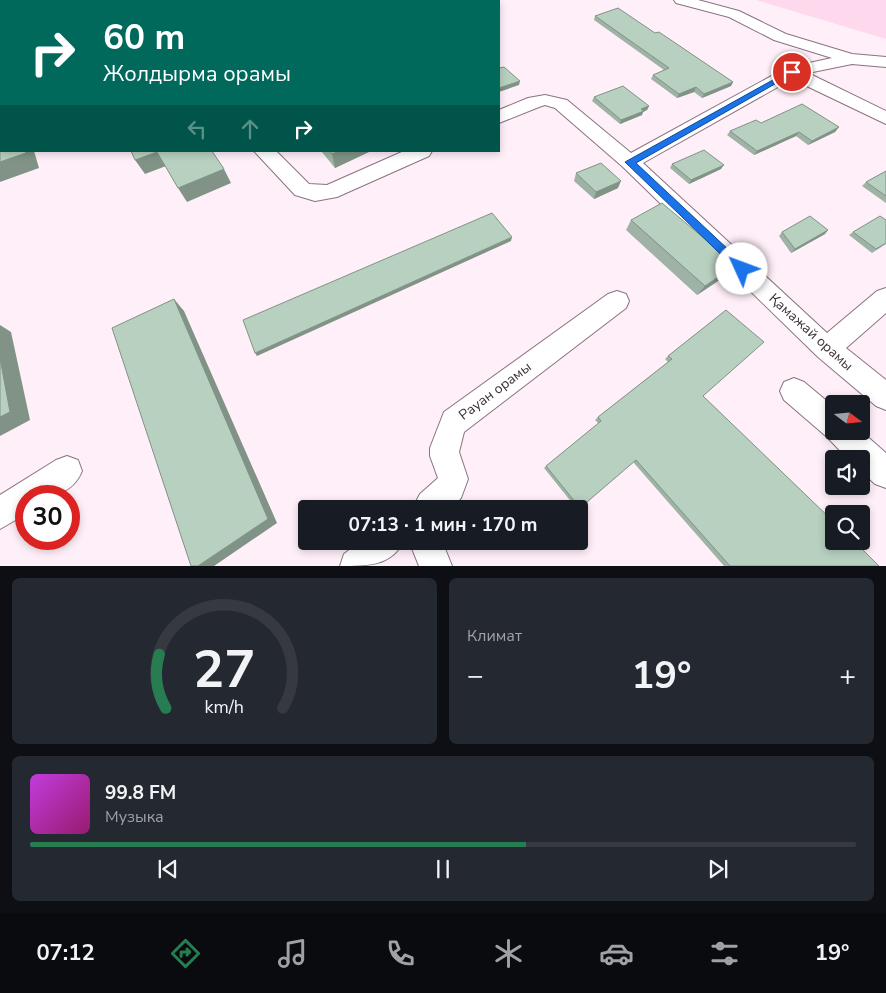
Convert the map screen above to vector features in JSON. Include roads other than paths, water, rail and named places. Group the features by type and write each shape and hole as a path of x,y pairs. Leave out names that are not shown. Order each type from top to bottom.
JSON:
{"street":[{"path":"681,0 734,14 780,38 852,59 886,62"},
{"path":"630,162 792,72 852,59"},
{"path":"792,72 886,118"},
{"name":"Қамажай орамы","path":"500,117 534,102 551,101 560,104 630,162 827,349 886,397"},
{"path":"265,152 302,190 315,193 330,192 420,152"},
{"path":"827,349 886,298"},
{"name":"Рауан орамы","path":"435,500 448,490 452,482 453,474 444,454 447,437 454,422 617,301"},
{"path":"794,391 825,418"},
{"path":"849,440 886,474"},
{"path":"44,485 67,471"},
{"path":"0,513 15,503"},
{"path":"356,566 376,550"},
{"path":"428,550 436,566"}]}
